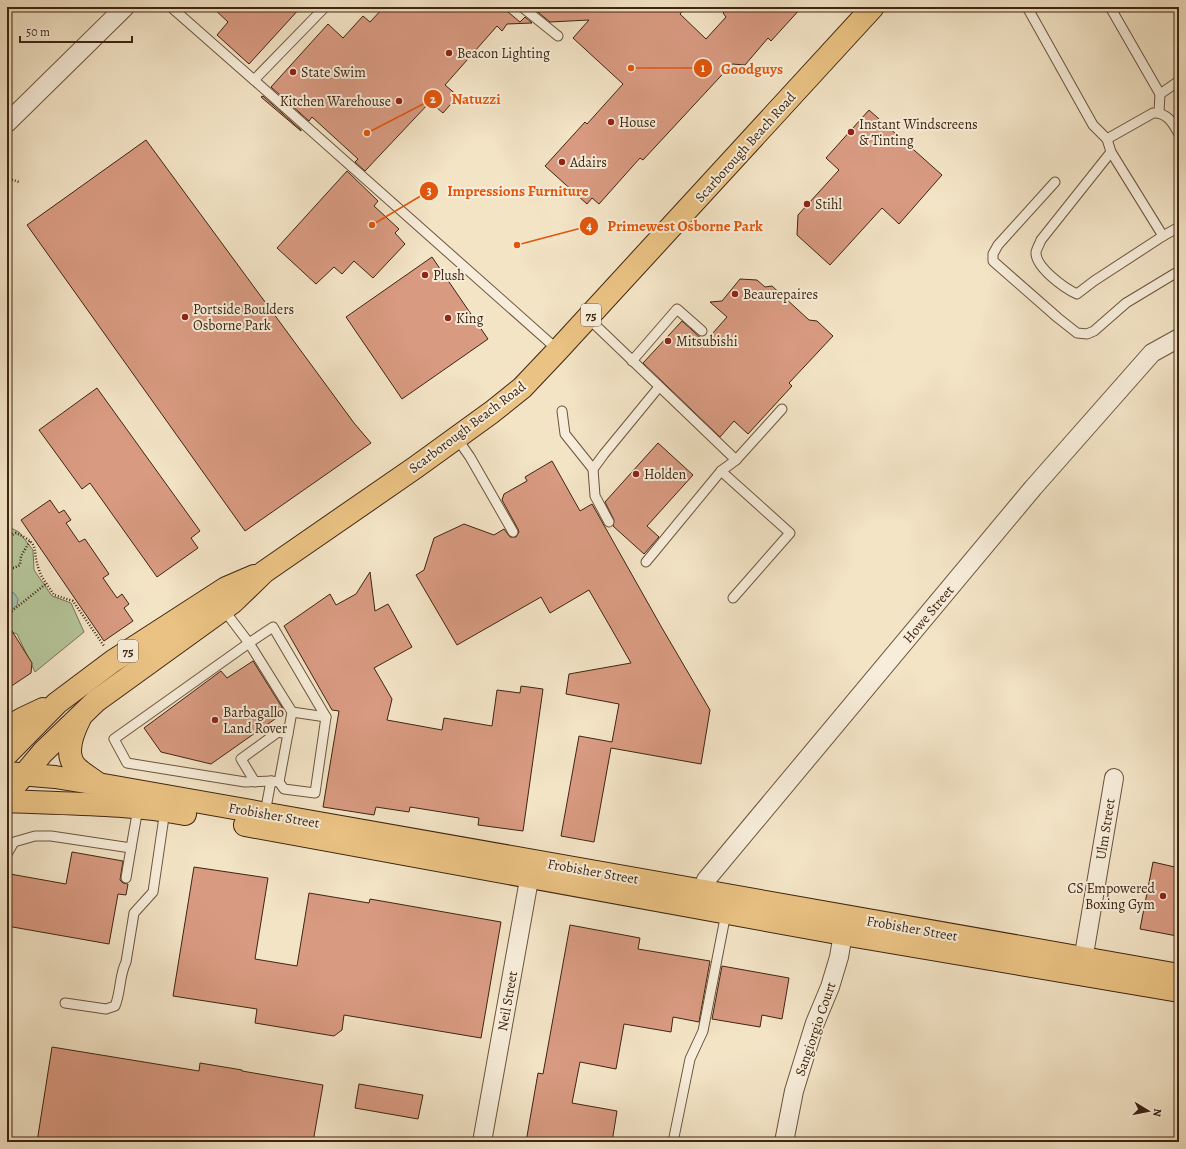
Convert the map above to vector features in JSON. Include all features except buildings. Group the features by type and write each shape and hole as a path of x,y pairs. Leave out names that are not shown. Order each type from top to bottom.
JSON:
{"main road":[{"name":"Scarborough Beach Road","path":"7,797 16,774 43,752 96,701 224,610 264,572 456,437 522,388 873,7"},
{"name":"Scarborough Beach Road","path":"7,754 57,703 113,661 226,588 264,572"},
{"path":"7,728 22,719 57,703"},
{"path":"82,714 71,736 70,756 76,768 98,784"},
{"name":"Frobisher Street","path":"16,774 55,777 265,813 531,869"},
{"name":"Frobisher Street","path":"7,800 166,810 531,869 1082,966 1179,975"},
{"name":"Frobisher Street","path":"701,899 726,913 845,925"},
{"name":"Frobisher Street","path":"1082,966 1179,991"}],"street":[{"path":"7,124 125,7"},
{"name":"Howe Street","path":"701,899 706,880 1033,488 1152,353 1179,338"},
{"name":"Ulm Street","path":"1082,966 1114,778"},
{"name":"Neil Street","path":"482,1142 531,869"},
{"name":"Sangiorgio Court","path":"784,1142 794,1091 815,1023 830,987 839,957 845,925"}],"lane":[{"path":"171,7 558,350"},
{"path":"254,80 325,7"},
{"path":"522,7 558,36"},
{"path":"1027,7 1093,126 1107,139 1111,152 1163,236"},
{"path":"1110,7 1160,94 1159,112"},
{"path":"1160,94 1179,81"},
{"path":"1107,139 1153,113 1159,112 1167,116 1179,134"},
{"path":"1111,152 1041,240 1036,251 1037,258 1043,268 1066,289 1077,294 1094,281 1179,227"},
{"path":"1055,182 998,245 993,254 994,261 1077,333 1087,334 1094,331 1126,303 1179,271"},
{"path":"632,361 677,309 702,331"},
{"path":"588,318 736,460"},
{"path":"593,469 659,387"},
{"path":"646,562 721,471 736,460 782,409"},
{"path":"562,411 565,434 593,469 595,496 609,522"},
{"path":"456,437 470,457 513,532"},
{"path":"721,471 790,533 733,598"},
{"path":"224,610 249,644 292,712 288,734 265,813"},
{"path":"272,627 326,717 315,794 284,789 275,782 245,782 127,763 114,739 272,627"},
{"path":"292,712 326,717"},
{"path":"255,782 241,759 278,732 288,734"},
{"path":"126,878 138,808"},
{"path":"65,1003 106,1009 115,1006 123,969 126,962 134,914 153,892 166,810"},
{"path":"7,854 14,842 35,836 51,836 131,848"},
{"path":"673,1142 690,1059 703,1031 726,913"}],"path":[{"path":"7,158 10,162 10,178 19,182"},
{"path":"7,536 16,533 34,544 39,571 54,595 73,601 105,648"},
{"path":"7,568 14,568 20,565 21,556 30,541"},
{"path":"7,615 47,583"}],"shaded area":[{"path":"11,528 19,532 33,550 34,570 52,596 71,603 84,632 35,672 17,634 7,630 7,529"},
{"path":"7,591 14,593 18,599 17,605 10,610 7,610"}],"place":[{"name":"Beacon Lighting","path":"449,53"},
{"name":"Goodguys","path":"631,68"},
{"name":"State Swim","path":"293,72"},
{"name":"Kitchen Warehouse","path":"399,101"},
{"name":"House","path":"611,122"},
{"name":"Instant Windscreens & Tinting","path":"851,132"},
{"name":"Natuzzi","path":"367,133"},
{"name":"Adairs","path":"562,162"},
{"name":"Stihl","path":"807,204"},
{"name":"Impressions Furniture","path":"372,225"},
{"name":"Primewest Osborne Park","path":"517,245"},
{"name":"Plush","path":"425,275"},
{"name":"Beaurepaires","path":"735,294"},
{"name":"Portside Boulders Osborne Park","path":"185,317"},
{"name":"King","path":"448,318"},
{"name":"Mitsubishi","path":"668,341"},
{"name":"Holden","path":"636,474"},
{"name":"Barbagallo Land Rover","path":"215,720"},
{"name":"CS Empowered Boxing Gym","path":"1163,896"}]}
